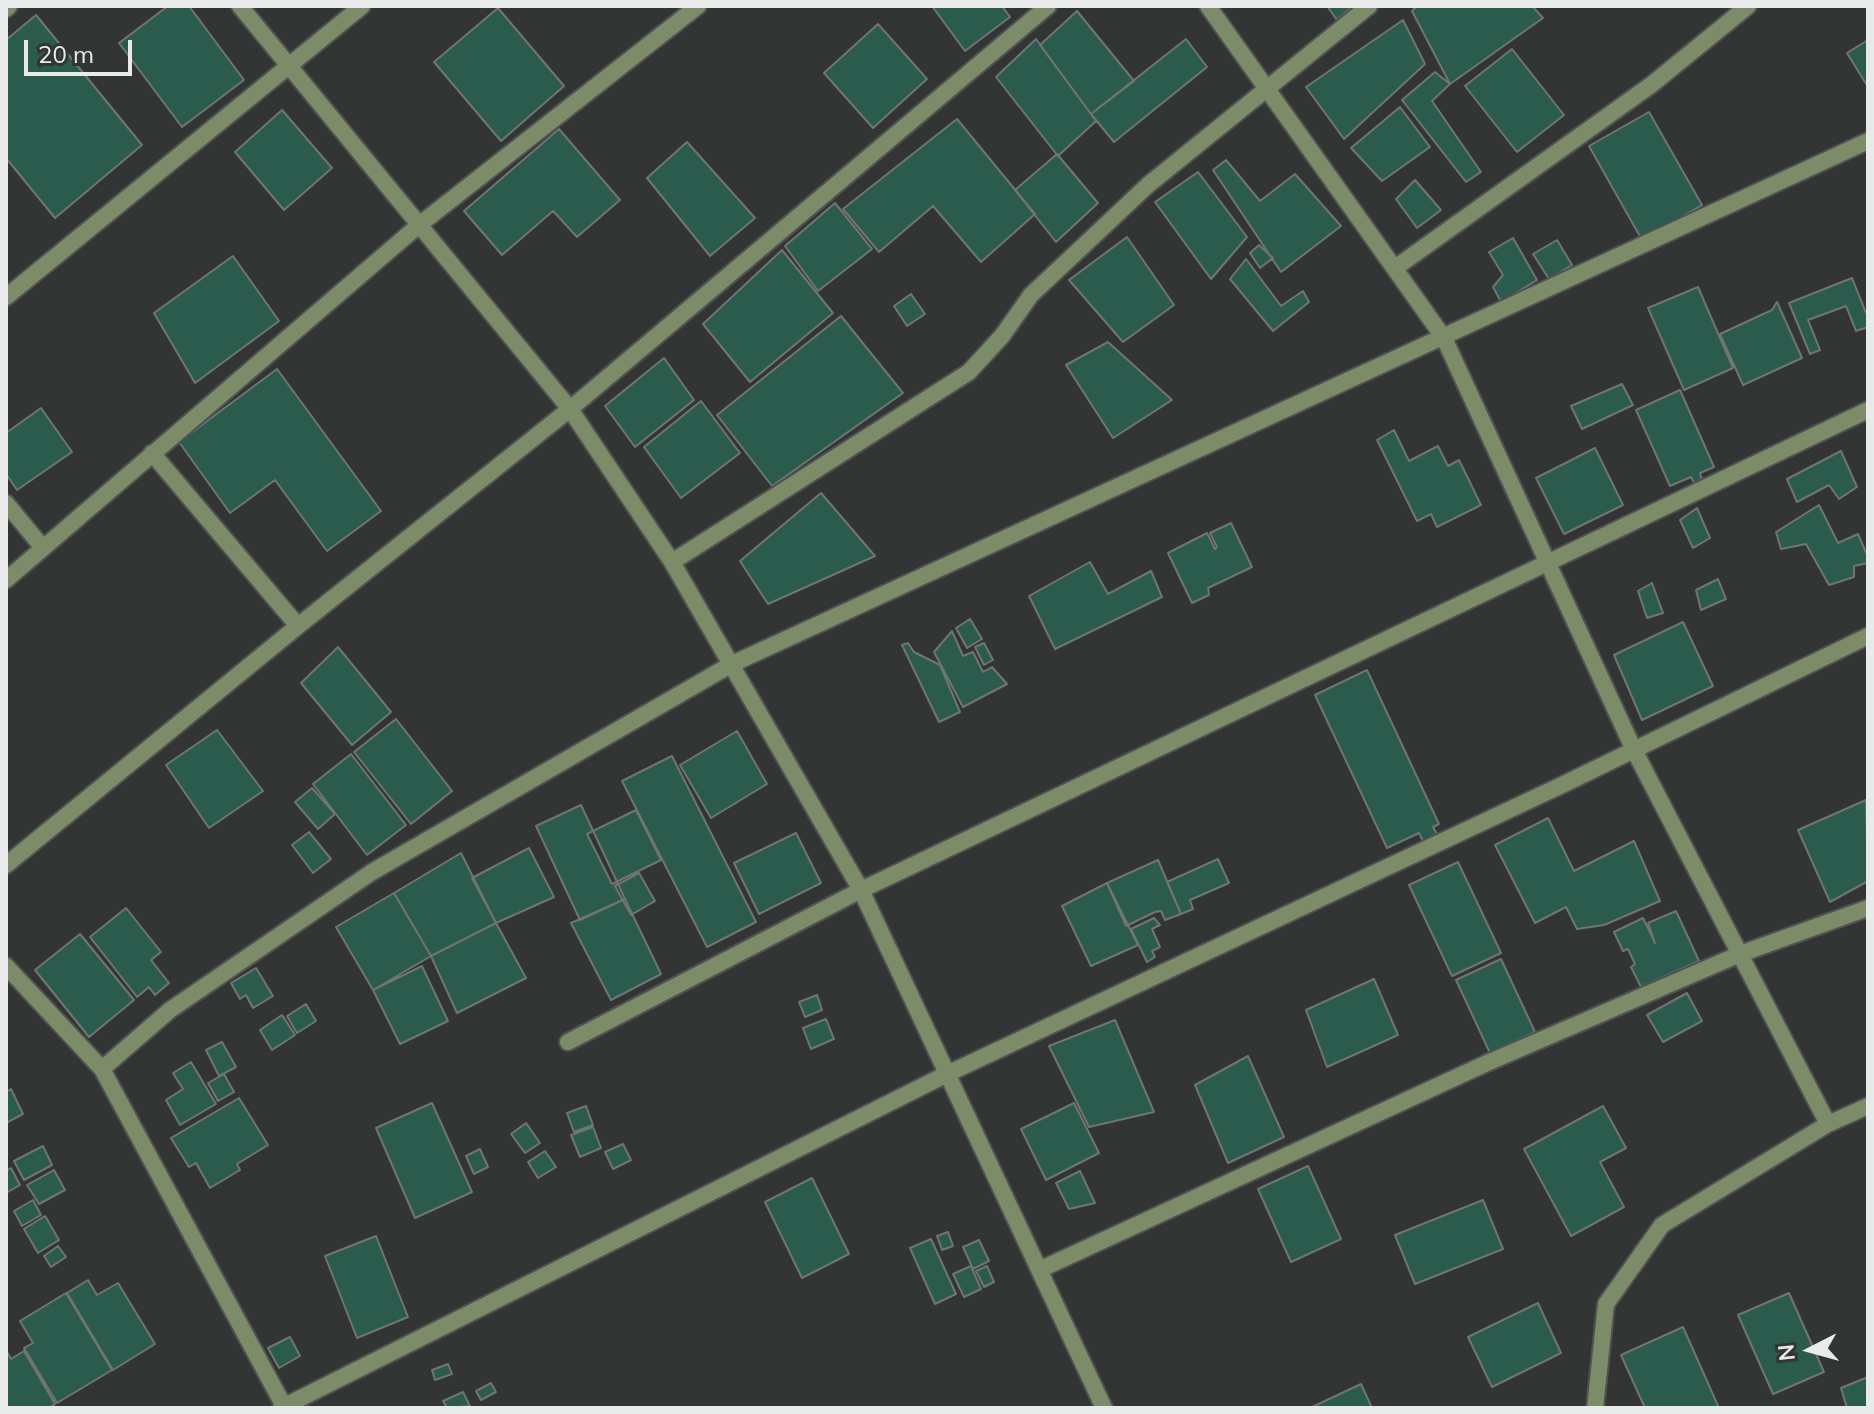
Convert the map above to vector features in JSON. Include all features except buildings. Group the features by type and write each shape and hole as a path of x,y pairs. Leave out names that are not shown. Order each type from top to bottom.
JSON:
{"street":[{"path":"240,6 570,409 672,562 861,890 1104,1408"},
{"path":"6,297 362,6"},
{"path":"6,580 419,225 698,6"},
{"path":"6,865 570,409 1048,6"},
{"path":"1208,6 1444,338 1634,750 1828,1124"},
{"path":"672,562 969,372 1002,336 1031,295 1148,185 1369,6"},
{"path":"1395,268 1651,85 1748,6"},
{"path":"102,1069 170,1010 372,872 732,664 1868,141"},
{"path":"568,1042 861,890 1868,410"},
{"path":"152,453 298,626"},
{"path":"6,503 43,548"},
{"path":"6,966 102,1069 283,1408 947,1074 1634,750 1868,636"},
{"path":"1039,1270 1487,1063 1740,954 1868,908"},
{"path":"1595,1408 1606,1304 1662,1225 1828,1124 1868,1106"}]}
